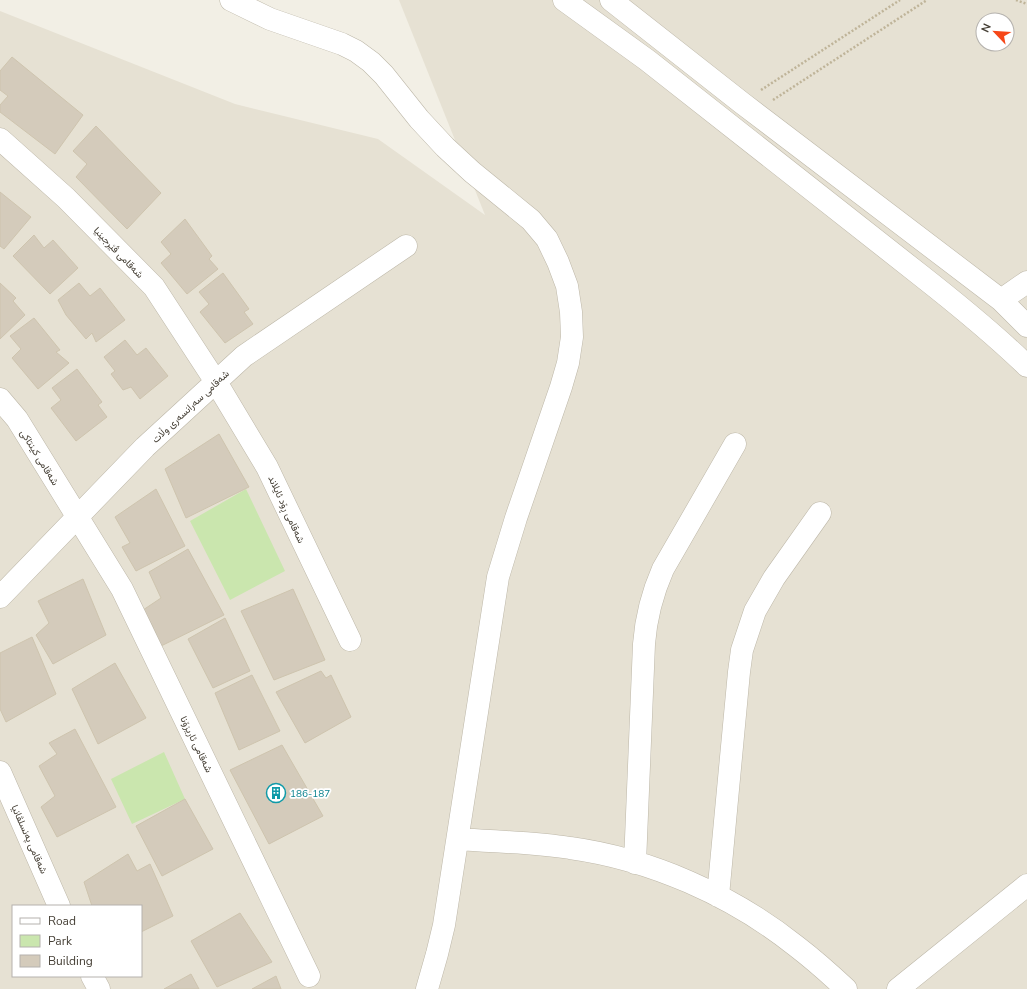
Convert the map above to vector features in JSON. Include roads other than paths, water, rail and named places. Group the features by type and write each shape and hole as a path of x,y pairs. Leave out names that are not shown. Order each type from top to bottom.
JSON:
{"street":[{"path":"231,0 270,20 342,44 356,51 371,62 419,119 445,146 472,172 531,220 547,239 567,286 571,312 572,337 568,363 511,533 498,577 444,925 427,989"},
{"path":"564,0 653,65 963,308 1027,366"},
{"path":"598,24 617,2 748,107 1001,300 1027,326"},
{"name":"شەقامی ڤێرجینیا","path":"0,139 66,198 154,287 216,382"},
{"name":"شەقامی سەرانسەری وڵات","path":"0,597 145,447 244,356 406,246"},
{"path":"1001,300 1027,282"},
{"name":"شەقامی ڕۆد ئایلاند","path":"216,382 267,467 350,640"},
{"name":"شەقامی کینتاکی","path":"0,399 17,419 78,516"},
{"path":"635,863 645,624 650,604 663,569 735,444"},
{"path":"718,896 742,650 755,611 764,594 820,513"},
{"name":"شەقامی ئاریزۆنا","path":"78,516 122,589 308,976"},
{"name":"شەقامی پەنسلڤانیا","path":"0,772 59,905"},
{"path":"458,839 569,848 602,854 667,873 718,896 764,923 789,941 846,989"},
{"path":"898,989 1027,885"},
{"path":"93,977 99,989"}],"place":[{"name":"186-187","path":"276,793"}]}
